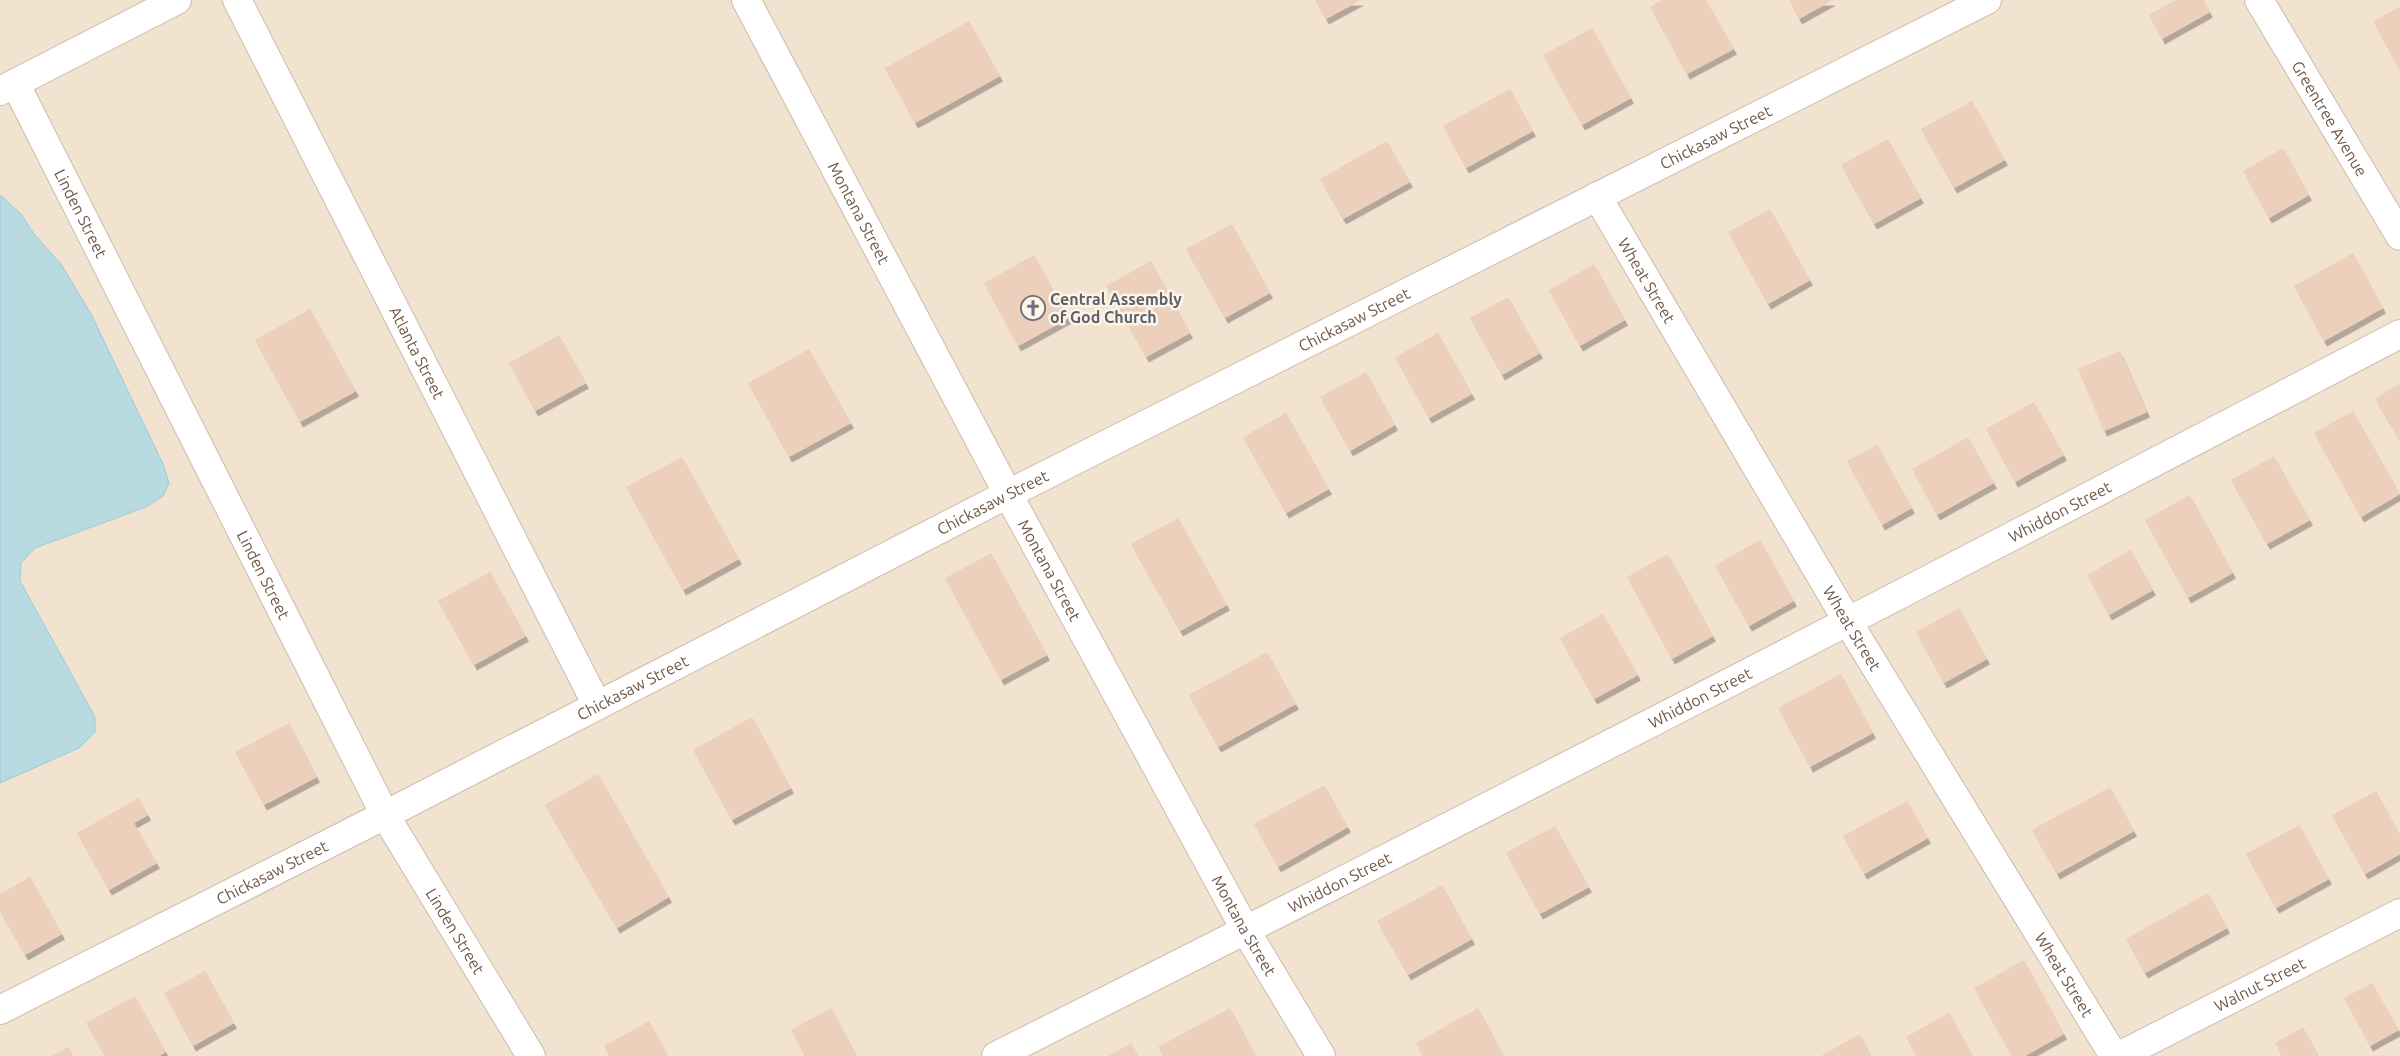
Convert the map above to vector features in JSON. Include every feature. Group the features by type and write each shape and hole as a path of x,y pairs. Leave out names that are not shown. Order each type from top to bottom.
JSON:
{"street":[{"path":"8,87 178,0"},
{"name":"Atlanta Street","path":"236,0 596,705"},
{"name":"Montana Street","path":"746,0 1008,494 1246,931 1321,1056"},
{"name":"Chickasaw Street","path":"0,1010 385,815 1008,494 1987,0"},
{"name":"Greentree Avenue","path":"2260,0 2400,236"},
{"name":"Linden Street","path":"8,87 385,815 531,1056"},
{"name":"Wheat Street","path":"1596,196 1848,622 2114,1056"},
{"name":"Whiddon Street","path":"996,1056 1246,931 1848,622 2400,334"},
{"name":"Walnut Street","path":"2118,1056 2400,913"}],"shaded area":[{"path":"0,0 2400,0 2400,1056 0,1056"}],"water":[{"path":"0,195 21,214 34,234 61,264 91,314 163,464 169,483 163,496 146,507 35,548 21,563 20,581 95,717 95,732 79,748 0,783"}],"building":[{"path":"1315,0 1361,0 1326,19"},
{"path":"1662,0 1706,0 1734,49 1687,74 1650,7"},
{"path":"1789,0 1833,0 1799,19"},
{"path":"2176,0 2203,0 2210,12 2162,39 2149,15"},
{"path":"2400,7 2400,70 2373,21"},
{"path":"969,21 1000,76 915,123 885,68"},
{"path":"1592,28 1631,98 1582,125 1543,55"},
{"path":"1510,89 1533,131 1466,168 1443,126"},
{"path":"1972,101 2005,160 1954,188 1921,129"},
{"path":"1888,139 1921,198 1874,224 1841,165"},
{"path":"1387,141 1410,182 1343,219 1320,179"},
{"path":"2283,148 2309,195 2269,218 2243,171"},
{"path":"1770,209 1810,280 1768,304 1728,232"},
{"path":"1232,224 1270,293 1225,318 1186,249"},
{"path":"2353,253 2383,308 2324,341 2294,286"},
{"path":"1034,255 1069,318 1018,346 984,283"},
{"path":"1151,261 1190,333 1146,357 1106,286"},
{"path":"1594,264 1625,320 1580,346 1549,290"},
{"path":"1508,297 1540,353 1502,375 1470,318"},
{"path":"310,309 356,391 300,422 255,340"},
{"path":"1438,333 1472,394 1429,418 1395,357"},
{"path":"559,335 586,383 535,411 509,363"},
{"path":"809,349 851,423 789,457 748,383"},
{"path":"2120,351 2147,412 2104,431 2078,369"},
{"path":"1366,372 1395,425 1350,451 1320,397"},
{"path":"2400,383 2400,440 2375,399"},
{"path":"2034,402 2064,455 2015,482 1986,429"},
{"path":"2353,411 2400,494 2361,517 2314,433"},
{"path":"1286,413 1329,489 1286,513 1243,437"},
{"path":"1968,437 1994,483 1937,515 1912,469"},
{"path":"1877,445 1912,508 1882,525 1847,461"},
{"path":"2274,456 2310,520 2267,544 2231,480"},
{"path":"682,457 739,559 683,590 626,487"},
{"path":"2190,495 2233,573 2188,598 2145,520"},
{"path":"1178,518 1227,605 1180,631 1131,544"},
{"path":"1760,540 1794,601 1749,626 1715,565"},
{"path":"2131,550 2153,590 2109,615 2087,575"},
{"path":"991,553 1047,655 1001,680 945,578"},
{"path":"1668,554 1713,636 1672,659 1627,577"},
{"path":"490,572 526,636 474,665 438,601"},
{"path":"1959,608 1987,659 1944,683 1916,632"},
{"path":"1603,614 1638,675 1594,699 1560,638"},
{"path":"1267,652 1296,704 1218,747 1189,695"},
{"path":"1841,674 1873,733 1810,767 1778,708"},
{"path":"752,717 791,788 732,820 693,750"},
{"path":"289,723 317,777 264,805 235,752"},
{"path":"598,774 669,897 617,928 545,805"},
{"path":"1324,785 1348,827 1278,867 1254,824"},
{"path":"2110,787 2134,831 2057,874 2032,830"},
{"path":"2376,791 2400,835 2400,854 2365,874 2332,815"},
{"path":"139,798 148,815 134,823 157,863 109,890 77,833"},
{"path":"1907,801 1928,838 1864,874 1843,836"},
{"path":"2299,825 2329,879 2276,908 2246,854"},
{"path":"1555,826 1589,887 1540,914 1506,853"},
{"path":"30,877 62,934 25,955 0,911 0,894"},
{"path":"1442,885 1472,939 1408,975 1377,921"},
{"path":"2208,893 2227,928 2145,973 2126,939"},
{"path":"2024,960 2064,1034 2025,1056 2012,1056 1974,988"},
{"path":"205,971 234,1023 193,1046 164,993"},
{"path":"2372,983 2399,1030 2370,1046 2344,998"},
{"path":"135,996 166,1052 159,1056 105,1056 86,1023"},
{"path":"831,1008 857,1056 805,1056 791,1030"},
{"path":"1230,1008 1256,1056 1163,1056 1158,1047"},
{"path":"1478,1008 1504,1056 1423,1056 1416,1043"},
{"path":"1949,1013 1973,1056 1916,1056 1906,1037"},
{"path":"649,1021 668,1056 609,1056 604,1046"},
{"path":"2303,1027 2319,1056 2282,1056 2275,1043"},
{"path":"1860,1034 1871,1056 1821,1056"},
{"path":"1131,1043 1138,1056 1108,1056"},
{"path":"68,1047 73,1056 51,1056"}],"place":[{"name":"Central Assembly of God Church","path":"1033,308"}]}
